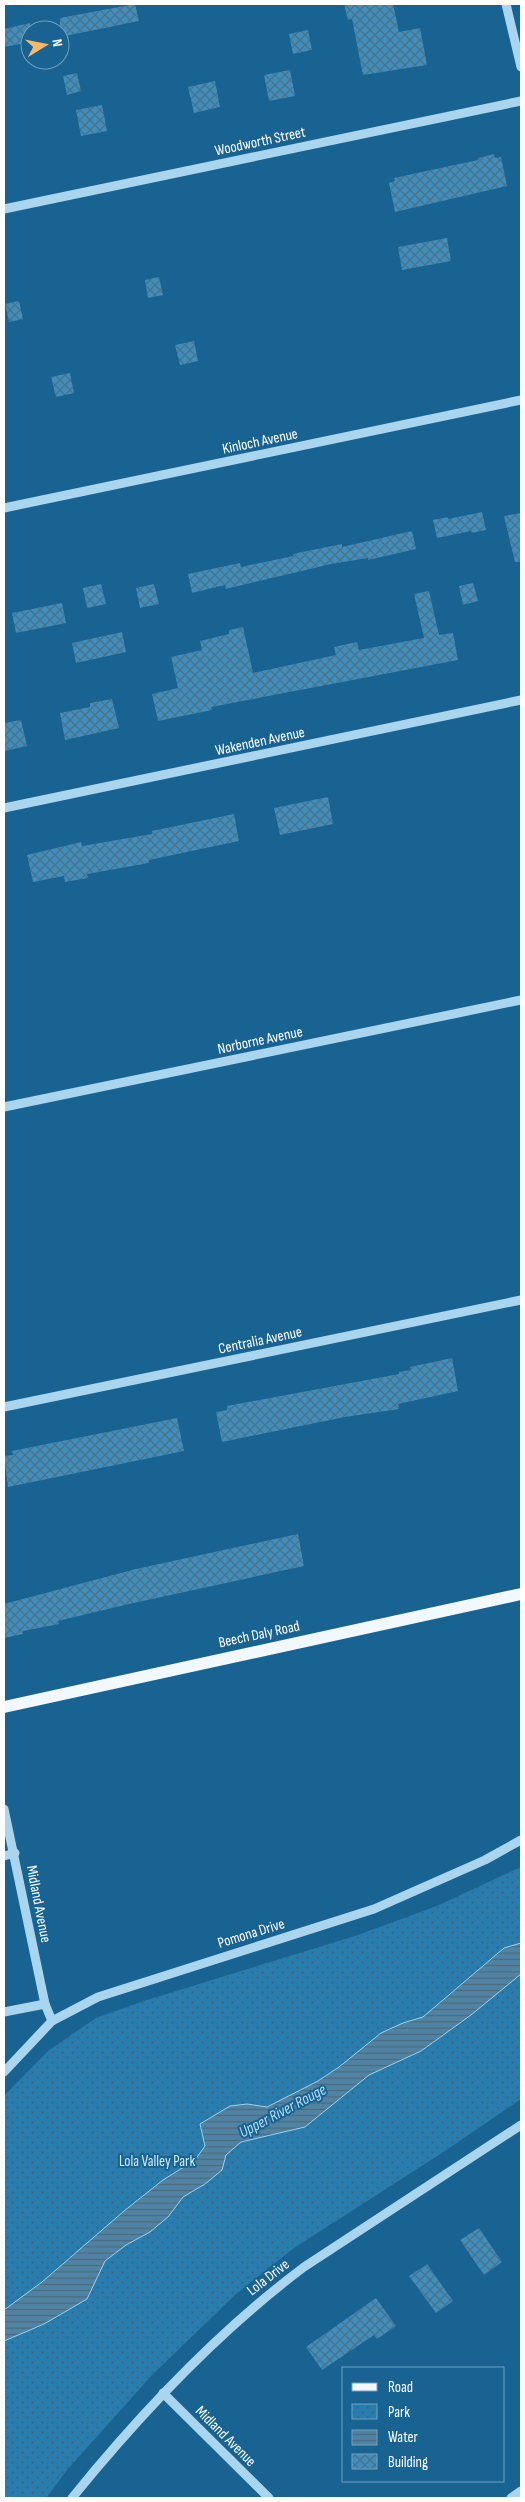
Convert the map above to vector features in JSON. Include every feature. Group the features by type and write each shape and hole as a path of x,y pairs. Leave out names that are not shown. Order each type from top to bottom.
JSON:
{"main road":[{"name":"Beech Daly Road","path":"4,1707 521,1594"}],"street":[{"path":"506,4 521,67"},
{"name":"Woodworth Street","path":"4,208 521,101"},
{"name":"Kinloch Avenue","path":"4,508 521,400"},
{"name":"Wakenden Avenue","path":"4,808 521,700"},
{"name":"Norborne Avenue","path":"4,1107 521,1000"},
{"name":"Centralia Avenue","path":"4,1407 521,1300"},
{"name":"Midland Avenue","path":"4,1809 45,2004 52,2021"},
{"name":"Pomona Drive","path":"4,2072 52,2021 98,1997 374,1909 485,1860 521,1840"},
{"path":"4,1856 14,1853"},
{"path":"4,2012 45,2004"},
{"name":"Lola Drive","path":"72,2498 115,2446 163,2393 244,2315 296,2273 521,2126"},
{"name":"Midland Avenue","path":"163,2393 269,2498"}],"green space":[{"name":"Lola Valley Park","path":"521,1867 521,2099 445,2151 294,2248 237,2293 152,2375 67,2470 46,2498 4,2498 4,2096 48,2051 96,2018 147,2000 355,1936 437,1906"}],"water":[{"name":"Upper River Rouge","path":"521,1943 521,1974 471,2015 421,2051 369,2075 305,2127 241,2142 226,2155 222,2170 205,2184 183,2197 168,2217 150,2232 126,2245 105,2261 87,2299 44,2324 4,2341 4,2310 42,2282 163,2180 195,2160 205,2146 200,2124 230,2106 247,2104 267,2107 318,2081 339,2067 381,2033 403,2023 423,2017 504,1948"}],"building":[{"path":"135,4 139,21 70,35 70,20 60,20 60,18"},
{"path":"344,4 393,4 399,32 420,28 427,65 363,75 352,19 348,20"},
{"path":"20,25 20,44 4,47 4,29"},
{"path":"308,30 312,50 293,54 289,34"},
{"path":"290,70 295,96 269,101 264,75"},
{"path":"77,73 81,91 67,95 63,76"},
{"path":"215,81 220,107 194,113 188,87"},
{"path":"102,105 107,131 81,136 76,110"},
{"path":"494,154 495,158 501,157 507,186 395,212 389,183 395,181 394,178 478,160 478,158"},
{"path":"447,238 451,261 402,270 398,247"},
{"path":"159,277 163,295 148,298 145,280"},
{"path":"19,301 23,319 9,322 5,304"},
{"path":"194,341 198,361 180,365 175,345"},
{"path":"70,373 74,393 56,397 51,377"},
{"path":"482,512 486,530 437,538 433,520"},
{"path":"521,513 521,562 515,562 504,516"},
{"path":"412,531 416,549 368,560 368,558 331,564 226,589 225,585 192,593 188,574 240,563 241,567 293,556 293,554 307,551 342,544 342,547"},
{"path":"473,583 478,601 463,605 459,586"},
{"path":"101,584 106,604 87,608 83,588"},
{"path":"154,584 159,604 140,608 136,588"},
{"path":"429,591 439,635 453,633 458,660 211,707 212,710 158,721 152,694 178,688 171,657 202,650 200,641 229,634 229,630 243,627 253,673 336,655 334,647 357,642 359,650 424,638 414,594"},
{"path":"62,603 66,623 16,633 12,613"},
{"path":"122,632 126,652 76,663 72,643"},
{"path":"112,699 119,728 65,740 60,713 90,707 90,703"},
{"path":"21,720 27,746 4,751 4,723"},
{"path":"328,797 333,824 280,835 274,808"},
{"path":"234,814 239,841 149,860 149,863 87,874 88,878 65,882 64,876 33,882 27,855 81,842 82,846 152,834 152,831"},
{"path":"452,1358 458,1391 398,1404 399,1409 345,1417 222,1442 216,1412 227,1410 227,1406 399,1374 399,1372 411,1370 410,1367"},
{"path":"177,1418 184,1451 8,1487 4,1456 13,1455 12,1451"},
{"path":"298,1534 304,1566 58,1621 59,1624 23,1631 23,1634 4,1638 4,1604 136,1569"},
{"path":"479,2228 502,2262 484,2275 460,2240"},
{"path":"427,2264 453,2301 436,2313 409,2276"},
{"path":"376,2298 396,2326 377,2339 374,2335 322,2370 306,2347"}]}
